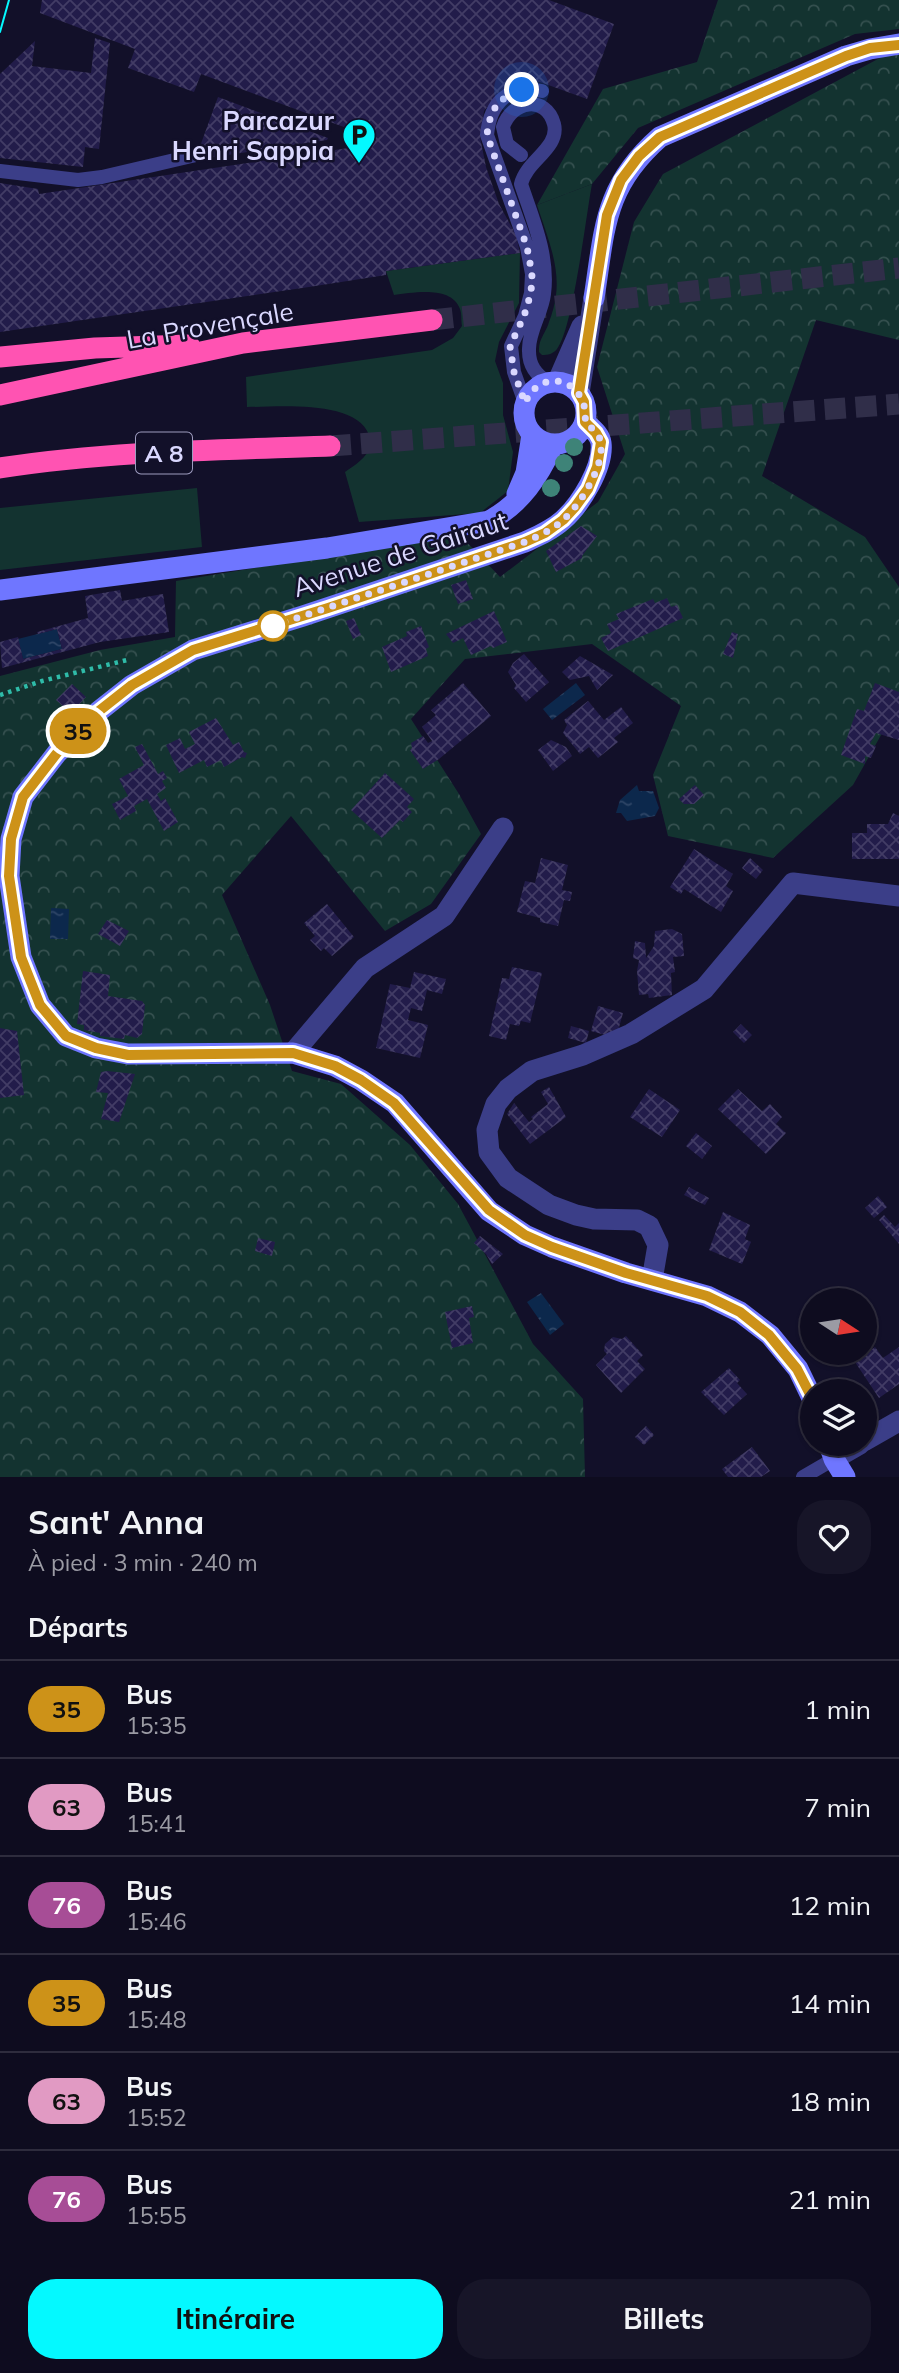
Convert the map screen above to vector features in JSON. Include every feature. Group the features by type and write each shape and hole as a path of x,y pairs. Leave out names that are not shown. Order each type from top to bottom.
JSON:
{"highway":[{"name":"La Provençale","path":"0,395 243,344 432,320"},
{"path":"0,357 95,348 243,344"},
{"name":"A 8","path":"0,468 132,455 330,446"}],"street":[{"path":"579,393 607,215 621,180 639,156 660,137 846,56 870,48 899,44"},
{"path":"552,382 594,298"},
{"path":"552,382 566,383 579,393 584,402 585,422 573,439 554,444 532,435 524,420 525,403 533,390 552,382"},
{"name":"Avenue de Gairaut","path":"585,422 601,442 597,467 588,489 575,507 545,533 303,616 193,650 132,685 99,711 57,753 23,797 11,839 9,876 21,957 40,1005 66,1036 96,1048 128,1055 293,1053 335,1066 361,1080 394,1103 489,1210 525,1235 552,1247 707,1296 740,1312 769,1335 802,1379"},
{"name":"Avenue de Gairaut","path":"504,513 526,473 532,435"},
{"name":"Avenue de Gairaut","path":"0,590 327,548 489,521 519,500 537,479 554,444"},
{"path":"293,1053 365,968 444,916 503,828"},
{"path":"652,1280 658,1245 649,1226 637,1220 594,1219 567,1212 549,1205 508,1178 489,1152 487,1130 496,1104 508,1089 531,1071 583,1055 631,1034 704,989 793,883 899,896"},
{"path":"877,1434 899,1421"}],"lane":[{"path":"525,403 514,372 510,346 524,316 531,293 532,274 527,247 487,135 489,117 498,103 509,94 522,90 541,91"},
{"path":"521,155 507,144 503,127 505,118 518,106 536,105 550,114 555,129 551,144 523,176 521,184 542,246 545,276 542,304 529,352 536,375 552,382"},
{"path":"0,172 78,180 197,155"},
{"path":"803,1477 836,1460"}],"path":[{"path":"0,695 42,681 129,660"}],"green space":[{"path":"718,0 899,0 899,29 855,34 638,128 592,184 537,205 603,89 697,62"},
{"path":"891,52 899,54 899,340 816,320 762,476 865,537 899,587 899,703 853,785 773,858 668,836 653,775 681,706 592,644 465,659 411,719 481,834 431,904 385,931 291,816 222,895 270,1005 292,1071 341,1084 410,1145 458,1204 533,1344 583,1399 585,1477 0,1477 0,676 100,650 175,637 176,581 459,534 500,577 598,502 625,454 597,367 634,222 663,174"},
{"path":"592,184 578,271 563,337 554,352 542,355 539,352 540,343 553,309 557,284 551,249 537,205"},
{"path":"520,253 519,303 499,342 495,361 503,383 503,415 513,452 508,491 480,513 359,522 345,472 364,457 370,447 369,435 361,423 349,415 333,410 295,406 247,407 246,377 432,350 453,338 462,326 460,309 449,296 440,293 394,295 386,271"},
{"path":"197,488 202,547 0,570 0,508"}],"water":[{"path":"57,629 62,649 23,659 18,639"},
{"path":"576,683 585,695 552,720 543,709"},
{"path":"637,785 639,791 653,791 659,808 655,816 627,821 621,813 616,813 620,800"},
{"path":"51,908 69,909 68,939 50,939"},
{"path":"541,1293 564,1324 550,1335 527,1302"}],"building":[{"name":"Parcazur Henri Sappia","path":"42,0 549,0 614,24 587,99 540,82 522,82 499,92 484,111 480,137 486,167 499,204 516,235 520,253 386,271 386,275 0,332 0,183 38,189 39,194 355,147 360,133 201,74 194,92 128,68 135,49 40,13"},
{"path":"95,38 110,43 99,149 85,147 83,167 0,158 0,74 35,41 32,66 91,73"},
{"path":"218,97 328,138 195,160"},
{"path":"581,526 597,536 582,558 556,572 546,551"},
{"path":"466,580 473,599 458,604 451,585"},
{"path":"120,590 122,601 163,594 169,632 100,642 2,668 0,642 18,637 23,659 62,649 57,629 38,634 37,632 88,618 85,596"},
{"path":"667,598 671,607 677,605 683,618 608,651 601,638 611,633 607,624 619,619 616,614 653,599 655,603"},
{"path":"494,611 507,642 471,655 463,638 453,643 446,634"},
{"path":"354,618 361,635 353,639 346,621"},
{"path":"421,626 429,647 426,649 428,656 391,672 382,647 407,636 406,632"},
{"path":"732,632 738,634 733,658 723,654"},
{"path":"524,654 549,682 526,702 514,688 516,685 508,672 513,663"},
{"path":"580,656 613,675 597,690 589,676 570,680 562,672"},
{"path":"463,683 491,716 423,769 410,750 411,743 423,736 428,743 432,741 422,727 436,715 431,710"},
{"path":"875,683 899,692 899,740 876,733 870,744 876,746 871,758 865,756 865,764 841,755 857,709 864,711"},
{"path":"72,684 86,697 71,713 56,700"},
{"path":"588,701 604,720 621,707 633,723 614,738 618,742 598,758 589,747 580,754 563,733 567,725 564,720"},
{"path":"216,718 233,745 239,742 247,753 245,758 242,757 224,767 221,760 207,767 204,760 179,773 166,745 180,738 185,749 195,744 189,732"},
{"path":"551,740 566,747 572,756 553,771 538,750"},
{"path":"142,744 158,774 163,771 167,778 162,781 166,788 157,794 161,801 165,798 178,822 164,831 147,799 134,806 136,811 120,820 112,804 128,796 119,779 144,765 135,747"},
{"path":"385,773 414,799 407,807 412,812 382,838 351,810"},
{"path":"695,785 704,795 694,804 684,804 679,799"},
{"path":"893,813 899,816 899,859 852,859 852,833 867,833 867,824 888,824"},
{"path":"694,849 733,874 726,886 733,891 721,912 684,889 681,894 670,887"},
{"path":"541,858 568,865 562,890 572,892 570,901 564,900 558,926 517,912 525,881 535,883"},
{"path":"750,858 763,870 756,879 742,868"},
{"path":"327,904 354,937 332,956 324,948 321,951 310,940 315,936 304,923"},
{"path":"107,920 129,931 120,946 98,934"},
{"path":"672,929 682,934 684,956 673,957 675,972 671,973 672,995 649,998 648,994 639,995 639,960 633,958 635,941 645,943 646,958 654,946 655,931"},
{"path":"512,967 542,973 530,1023 521,1021 519,1026 510,1024 506,1040 489,1036 502,978 509,979"},
{"path":"83,971 110,975 108,996 142,1001 145,1005 142,1034 137,1038 125,1035 124,1039 100,1036 100,1033 84,1030 84,1025 77,1024"},
{"path":"414,972 446,979 442,994 427,990 422,1011 411,1008 408,1020 428,1025 420,1058 376,1048 390,984 410,988"},
{"path":"598,1006 623,1013 618,1031 609,1036 591,1031"},
{"path":"741,1024 752,1035 744,1043 733,1032"},
{"path":"571,1026 589,1031 586,1043 568,1038"},
{"path":"0,1028 17,1031 24,1095 0,1098"},
{"path":"101,1072 135,1074 119,1122 101,1119 108,1093 96,1092"},
{"path":"549,1087 566,1117 530,1144 507,1114 514,1103 529,1122 533,1119 531,1117 548,1104 541,1092"},
{"path":"649,1089 680,1110 662,1137 630,1117"},
{"path":"738,1089 762,1111 770,1104 782,1117 776,1124 786,1133 766,1154 718,1109"},
{"path":"696,1133 712,1146 702,1159 686,1146"},
{"path":"689,1187 709,1198 705,1205 684,1195"},
{"path":"878,1196 887,1207 874,1218 865,1208"},
{"path":"723,1212 750,1225 745,1239 751,1242 742,1264 709,1250"},
{"path":"884,1215 895,1227 899,1223 899,1244 879,1220"},
{"path":"480,1236 503,1254 492,1264 474,1243"},
{"path":"258,1238 275,1242 272,1256 255,1251"},
{"path":"472,1306 474,1317 469,1318 473,1343 452,1348 445,1312"},
{"path":"626,1336 643,1355 637,1361 645,1369 621,1393 596,1365 607,1354 604,1351 605,1344 613,1337 622,1339"},
{"path":"899,1347 899,1384 879,1398 877,1379 866,1379 857,1365 877,1365 877,1350 883,1358"},
{"path":"729,1368 740,1380 737,1383 747,1394 724,1415 701,1392"},
{"path":"646,1426 654,1435 644,1445 635,1437"},
{"path":"752,1447 770,1471 761,1477 728,1477 722,1469"}],"tunnel":[{"path":"432,320 899,268"},
{"path":"330,446 899,404"}],"tram line":[{"path":"0,32 9,0"}],"bus line":[{"name":"35","path":"802,1379 769,1335 740,1312 707,1296 626,1273 525,1235 489,1210 394,1103 335,1066 293,1053 128,1055 96,1048 66,1036 40,1005 21,957 9,876 11,839 23,797 57,753 99,711 132,685 172,660 193,650 525,542 545,533 563,520 588,489 600,454 601,442 585,422 584,402 579,393 607,215 621,180 639,156 660,137 846,56 870,48 899,45"}],"place":[{"name":"Parcazur Henri Sappia","path":"359,165"}],"route":[{"path":"273,626 525,542 545,533 563,520 588,489 597,467 601,442 585,422 584,402 579,393 566,383 552,381 533,390 525,403 511,358 510,346 524,316 531,293 532,274 527,247 487,135 489,117 498,103 509,94 522,90"}]}
